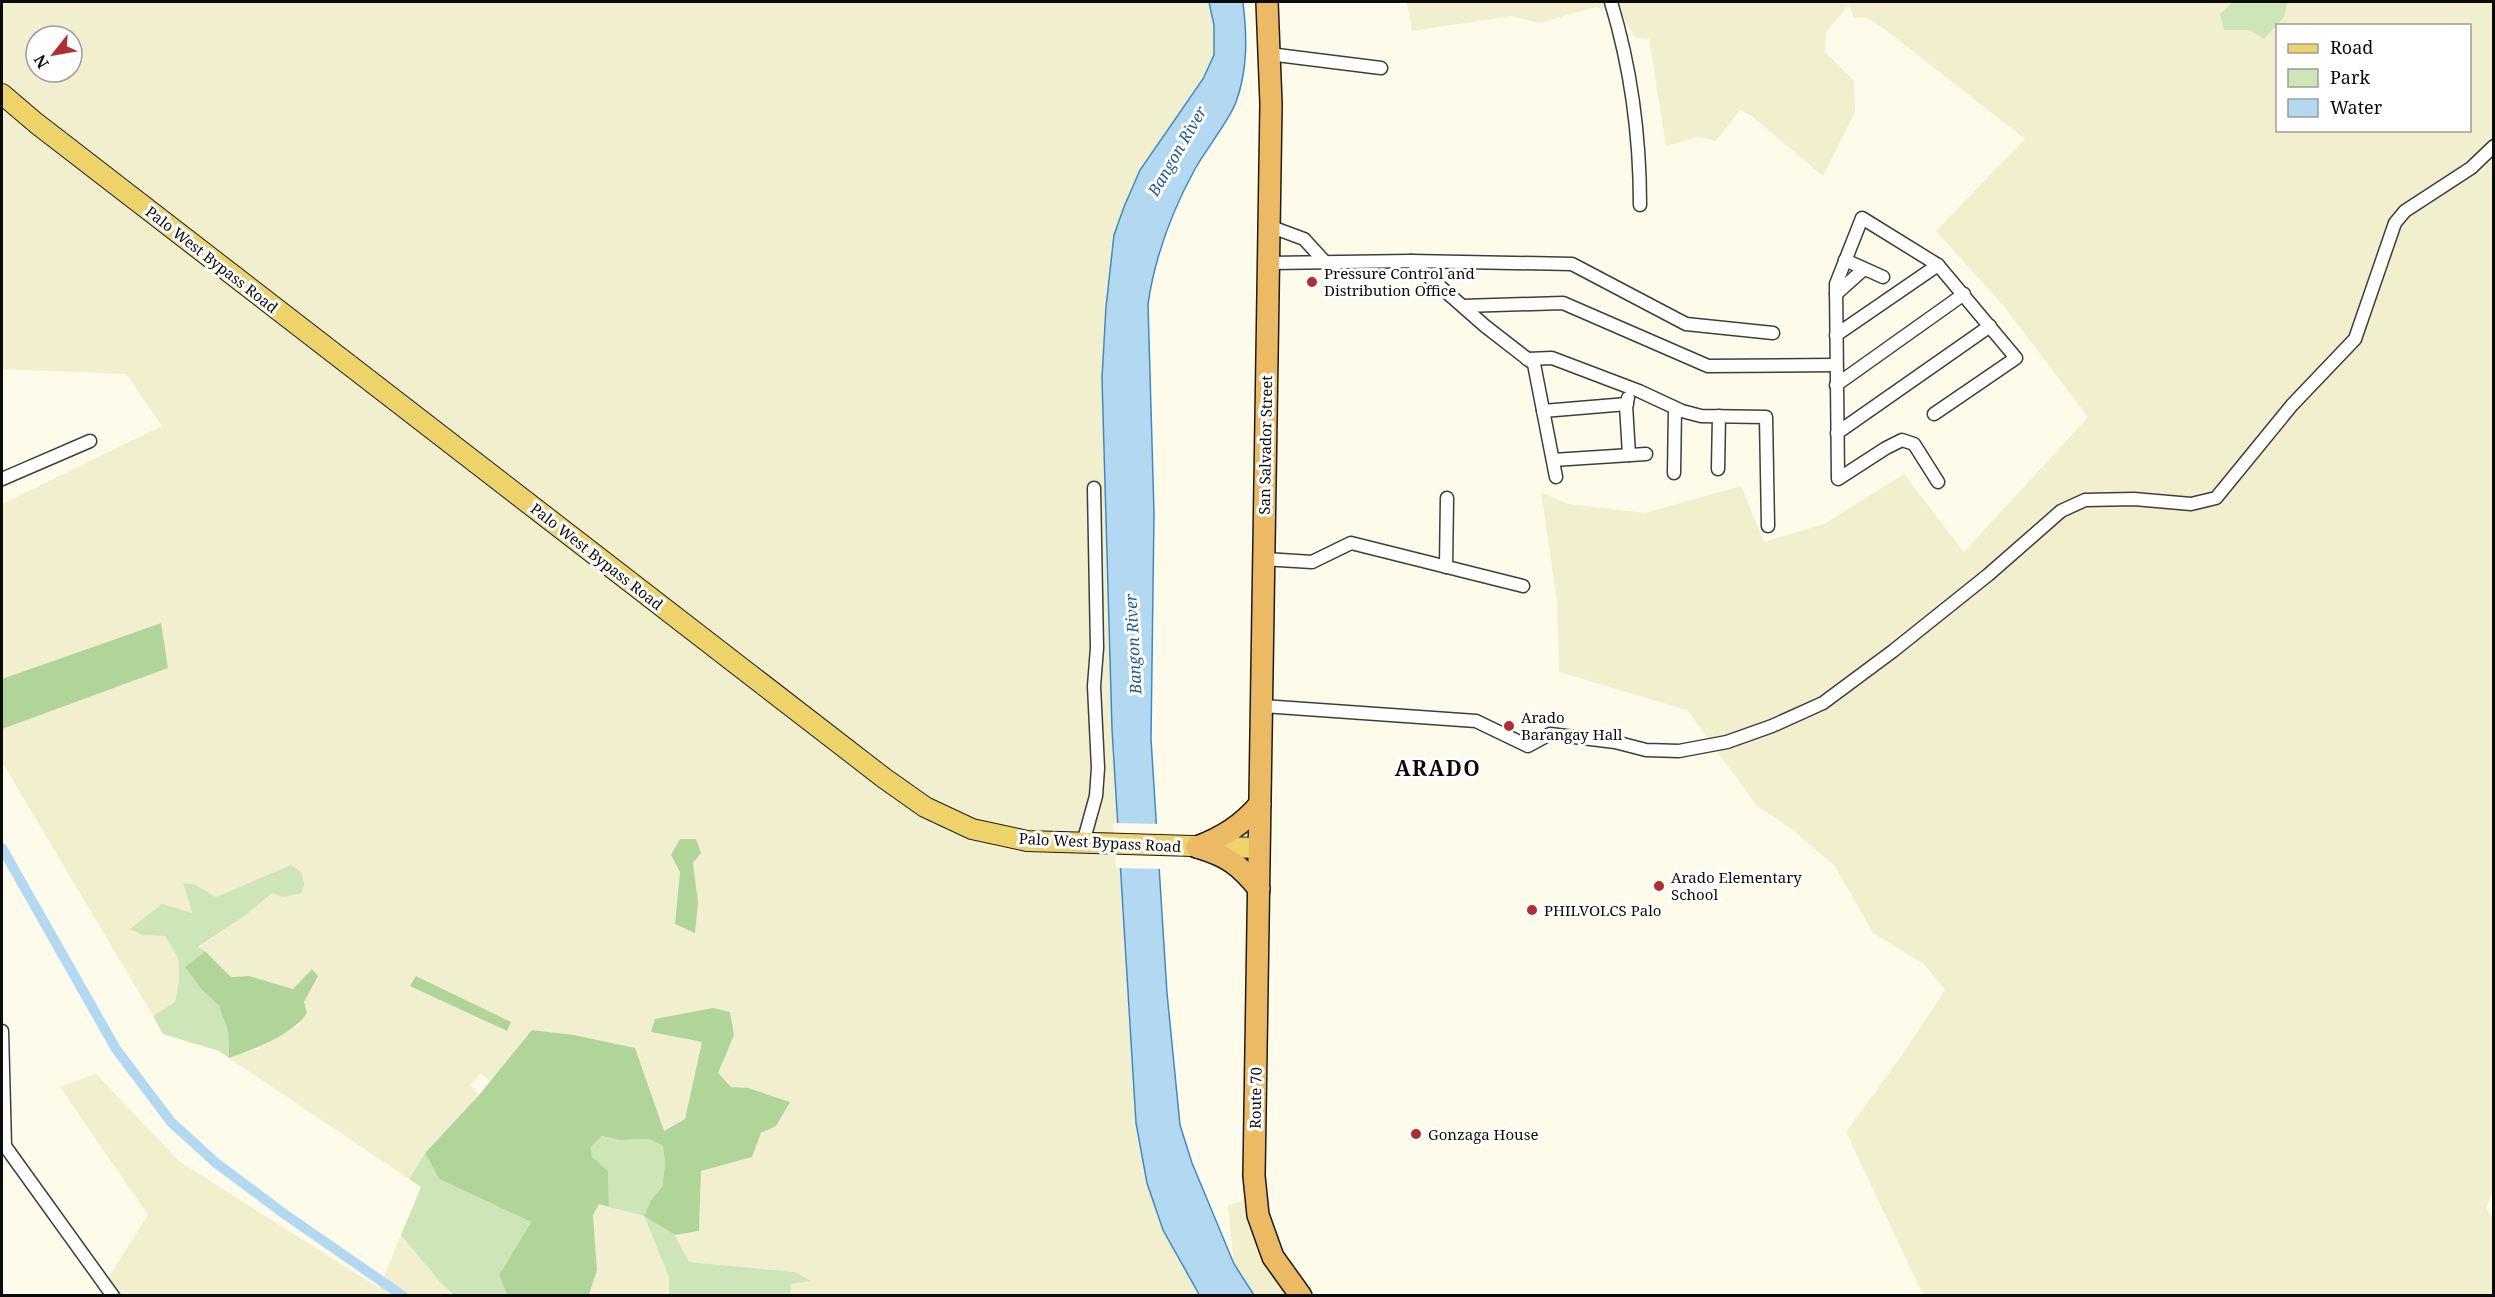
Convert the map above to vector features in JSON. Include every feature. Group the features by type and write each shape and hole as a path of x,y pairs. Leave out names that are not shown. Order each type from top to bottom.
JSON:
{"highway":[{"name":"San Salvador Street","path":"1258,889 1271,104 1267,2"},
{"path":"1188,847 1220,838 1235,829 1260,804"},
{"path":"1188,847 1221,854 1236,864 1258,889"},
{"name":"Route 70","path":"1258,889 1254,1176 1258,1215 1273,1257 1301,1296"}],"main road":[{"name":"Palo West Bypass Road","path":"2,94 771,691 925,807 972,830 1027,841 1259,848"}],"street":[{"path":"1611,2 1626,54 1634,99 1640,205"},
{"path":"1269,54 1381,68"},
{"path":"1262,706 1476,722 1528,746 1550,734 1616,742 1646,750 1679,751 1726,742 1772,726 1823,703 1893,651 1988,575 2061,511 2085,500 2134,499 2191,504 2216,498 2292,405 2355,339 2395,223 2405,211 2470,168 2493,146"},
{"path":"1934,414 2016,358 1938,265 1862,218 1836,284 1838,479 1886,447 1902,440 1914,444 1938,482"},
{"path":"1269,226 1304,239 1325,262"},
{"path":"1845,260 1883,277"},
{"path":"1411,261 1534,364 1556,477"},
{"path":"1268,263 1411,261 1572,264 1686,324 1773,333"},
{"path":"1836,335 1938,265"},
{"path":"1836,294 1864,269"},
{"path":"1836,385 1964,294"},
{"path":"1463,306 1563,303 1708,366 1836,365"},
{"path":"1837,433 1990,326"},
{"path":"1527,359 1552,358 1631,388 1675,408 1701,416 1766,417 1768,526"},
{"path":"1629,455 1627,404 1631,388"},
{"path":"1543,411 1627,404"},
{"path":"1674,473 1675,408"},
{"path":"1718,469 1719,416"},
{"path":"2,479 90,441"},
{"path":"1553,460 1646,454"},
{"path":"1087,843 1096,796 1098,768 1095,739 1097,648 1094,488"},
{"path":"1446,567 1447,498"},
{"path":"1264,559 1312,562 1351,543 1523,586"},
{"path":"2,1031 5,1146 113,1296"}],"shaded area":[{"path":"2,2 1209,2 1214,25 1214,55 1203,79 1140,170 1114,235 1102,378 1117,826 1136,1123 1147,1183 1163,1229 1200,1295 791,1295 791,1284 809,1281 795,1272 689,1262 675,1235 699,1231 701,1171 752,1157 761,1133 776,1125 748,1089 731,1087 717,1073 734,1035 655,1019 652,1032 702,1042 685,1119 663,1131 634,1048 574,1035 533,1030 491,1082 481,1073 470,1085 480,1094 425,1153 409,1179 229,1058 259,1048 300,1024 304,1002 318,976 312,969 293,989 249,976 231,977 205,951 198,948 246,915 272,893 291,865 216,897 194,884 183,883 192,914 142,935 165,936 178,958 179,980 175,1002 153,1016 2,762 2,729 168,667 160,623 2,679 2,504 162,426 126,374 2,369","holes":["680,839 693,863 698,902 675,924 680,872 671,855","417,976 510,1022 507,1031 411,985"]},
{"path":"1407,2 2233,2 2220,14 2239,30 2250,30 2264,39 2276,25 2276,132 2471,132 2471,24 2277,24 2283,17 2288,2 2493,2 2494,1187 2486,1210 2493,1216 2493,1295 1923,1295 1846,1132 1902,1055 1945,990 1924,964 1873,933 1835,866 1789,827 1757,806 1687,710 1559,672 1557,601 1541,492 1568,504 1645,513 1741,486 1764,542 1824,524 1904,474 1964,552 2088,417 2002,304 1936,231 2025,139 1883,28 1866,17 1854,18 1849,5 1826,32 1825,52 1854,81 1855,112 1823,176 1752,116 1740,110 1716,141 1698,137 1666,146 1649,39 1636,38 1623,17 1596,7 1540,23 1511,16 1412,31"},
{"path":"96,1074 179,1161 379,1288 401,1235 440,1282 454,1295 110,1295 103,1286 148,1215 60,1087"},
{"path":"1256,1197 1301,1295 1254,1296 1234,1264 1228,1205"},
{"path":"598,1204 644,1216 669,1277 669,1295 589,1296 597,1270 593,1214"}],"green space":[{"path":"2233,2 2288,2 2284,17 2264,39 2250,30 2224,30 2220,14"},
{"path":"161,623 168,668 2,729 2,679"},
{"path":"680,839 696,839 701,853 693,863 698,902 695,933 675,924 680,872 671,855"},
{"path":"291,865 302,873 304,885 301,893 283,897 272,893 246,915 198,947 205,951 185,967 201,989 219,1006 228,1032 229,1058 219,1051 163,1034 153,1016 175,1002 179,980 178,958 165,936 142,935 130,929 162,904 192,913 183,883 194,884 216,897"},
{"path":"205,951 231,977 249,976 293,989 312,969 318,976 304,1002 307,1013 293,1028 283,1034 261,1046 229,1058 228,1032 219,1006 201,989 185,967"},
{"path":"416,976 511,1022 507,1031 410,986"},
{"path":"713,1008 730,1012 734,1035 718,1073 731,1087 748,1088 790,1102 776,1126 761,1133 752,1157 701,1171 699,1231 675,1235 644,1216 651,1200 662,1187 665,1163 663,1146 650,1139 619,1140 602,1136 591,1147 592,1157 608,1171 609,1207 599,1204 593,1215 597,1270 589,1295 507,1295 499,1275 531,1222 439,1179 425,1153 480,1094 532,1030 574,1035 635,1048 664,1131 685,1119 702,1042 651,1032 655,1019"},
{"path":"602,1136 619,1140 650,1139 663,1145 665,1163 662,1187 651,1200 644,1216 609,1207 608,1171 592,1158 591,1147"},
{"path":"425,1153 439,1179 531,1222 499,1275 507,1295 454,1295 440,1282 401,1235 421,1187 409,1179"},
{"path":"644,1216 675,1235 689,1262 795,1272 811,1281 791,1284 791,1295 669,1295 669,1277"}],"water":[{"name":"Bangon River","path":"1209,2 1243,2 1246,40 1243,77 1233,110 1195,169 1179,201 1160,251 1148,304 1154,513 1151,739 1167,993 1180,1125 1192,1163 1234,1264 1254,1295 1200,1296 1163,1230 1147,1183 1136,1123 1112,729 1102,378 1106,307 1114,235 1140,170 1203,79 1214,55 1214,25"}],"pier":[{"path":"1113,823 1160,824 1162,869 1116,868"}],"waterway":[{"path":"2,848 116,1049 171,1122 216,1163 283,1213 403,1296"}],"place":[{"name":"Pressure Control and Distribution Office","path":"1312,282"},
{"name":"Arado Barangay Hall","path":"1509,726"},
{"name":"Arado Elementary School","path":"1659,886"},
{"name":"PHILVOLCS Palo","path":"1532,910"},
{"name":"Gonzaga House","path":"1416,1134"}],"district":[{"name":"ARADO","path":"1438,768"}]}
